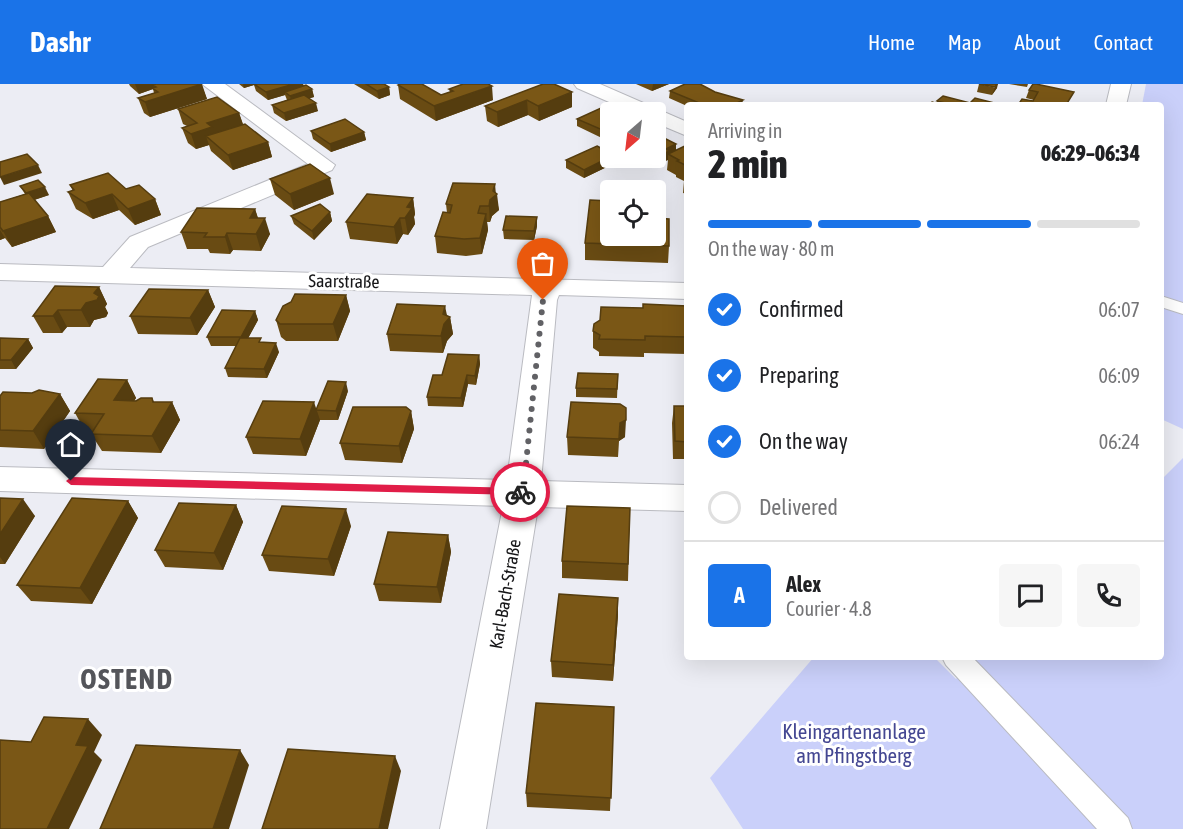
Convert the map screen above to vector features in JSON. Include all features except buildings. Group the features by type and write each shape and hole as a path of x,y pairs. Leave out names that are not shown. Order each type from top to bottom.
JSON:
{"street":[{"path":"110,275 139,242 324,165 212,84"},
{"path":"584,84 625,102"},
{"path":"1117,102 1121,84"},
{"path":"666,121 684,129"},
{"name":"Saarstraße","path":"0,272 684,291"},
{"name":"Karl-Bach-Straße","path":"464,829 523,492 543,300 549,287"},
{"path":"0,479 684,498"}],"lane":[{"path":"1164,302 1183,309"},
{"path":"958,660 1117,829"}],"green space":[{"path":"1146,84 1183,84 1183,429 1164,420 1164,102 1143,102"},
{"name":"Kleingartenanlage am Pfingstberg","path":"1183,458 1183,829 743,829 710,778 811,660 937,660 956,679 975,660 1164,660 1164,477"}],"way so far":[{"path":"520,492 523,492 543,300"}],"district":[{"name":"OSTEND","path":"127,679"}],"route":[{"path":"71,481 520,492"}]}
